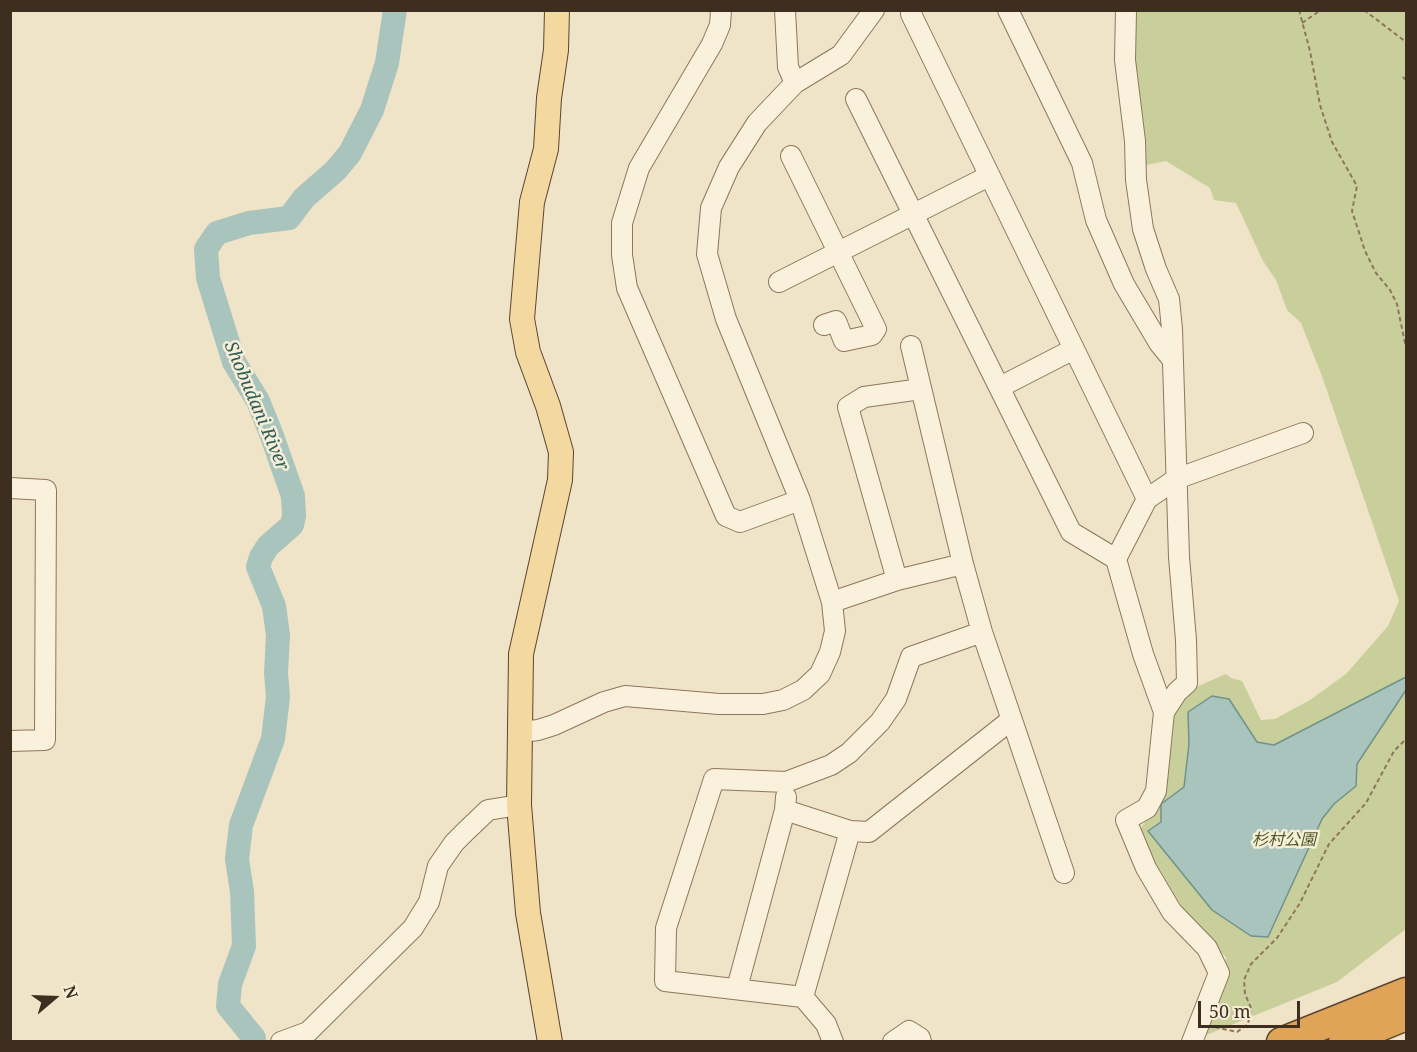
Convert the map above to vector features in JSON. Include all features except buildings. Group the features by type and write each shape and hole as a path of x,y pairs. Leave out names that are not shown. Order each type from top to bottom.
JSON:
{"highway":[{"path":"1281,1041 1407,992"},
{"path":"1343,1041 1407,1016"}],"main road":[{"path":"550,1041 528,913 519,805 521,654 560,480 561,452 548,406 528,352 522,319 532,202 546,149 549,98 556,50 557,10"}],"street":[{"path":"721,10 720,25 712,44 639,168 622,224 622,255 627,288 726,516 740,522 800,500"},
{"path":"785,10 788,67 795,82"},
{"path":"521,732 554,725 604,702 625,696 719,704 763,704 783,700 803,690 820,674 830,652 835,631 832,602 800,500 726,319 706,254 711,207 729,167 757,123 795,82 842,55 874,10"},
{"path":"912,10 911,14 1147,499"},
{"path":"1008,10 1082,163 1096,220 1124,284 1159,343 1172,358"},
{"path":"1126,10 1125,60 1143,229 1169,299 1179,557 1187,683 1177,692 1164,712"},
{"path":"856,99 1071,532 1116,559 1143,654 1164,712 1156,791 1147,808 1126,820 1146,868 1172,912 1207,948 1219,973 1191,1035"},
{"path":"791,156 876,329 872,335 844,340 836,321 824,325"},
{"path":"779,282 989,176"},
{"path":"911,346 963,564 982,632 1064,873"},
{"path":"1000,387 1074,349"},
{"path":"897,580 848,407 864,397 921,389"},
{"path":"1116,559 1147,499 1176,479 1303,433"},
{"path":"10,488 46,490 45,740 10,741"},
{"path":"832,602 897,580 963,564"},
{"path":"833,1041 826,1024 803,997 664,981 666,928 714,779 786,782 831,765 849,753 880,722 896,699 911,657 982,632"},
{"path":"785,810 849,831 869,832 1011,720"},
{"path":"737,988 785,810 786,782"},
{"path":"284,1041 308,1032 413,928 429,902 438,866 454,843 488,810 519,805"},
{"path":"803,997 849,831"},
{"path":"893,1041 909,1031 921,1041"}],"path":[{"path":"1299,10 1310,51 1320,105 1332,142 1357,186 1352,211 1365,250 1376,273 1390,290 1397,304 1407,348"},
{"path":"1302,23 1321,10"},
{"path":"1364,10 1407,42"},
{"path":"1403,77 1407,80"},
{"path":"1191,1035 1220,1030 1237,1032 1248,1024 1251,1008 1245,994 1244,980 1251,964 1277,938 1300,903 1329,844 1366,802 1394,751 1407,739"}],"green space":[{"name":"杉村公園","path":"1132,11 1406,11 1406,929 1337,982 1199,1038 1224,985 1226,957 1194,927 1138,833 1162,795 1168,732 1174,716 1189,690 1226,674 1242,681 1261,720 1275,719 1310,700 1346,674 1388,626 1399,601 1323,379 1301,323 1287,310 1276,280 1263,261 1236,203 1214,200 1210,188 1166,161 1141,166"}],"water":[{"path":"1406,677 1406,690 1357,764 1356,786 1334,804 1322,819 1268,937 1251,936 1212,910 1148,831 1161,822 1161,804 1184,787 1189,744 1188,712 1212,696 1229,699 1257,742 1274,745"}],"waterway":[{"name":"Shobudani River","path":"254,1042 254,1038 228,1006 230,984 244,946 242,892 237,859 241,825 273,739 278,697 276,673 278,635 274,606 258,567 268,546 292,525 293,496 258,401 234,362 208,278 206,249 217,233 249,223 289,218 304,198 336,170 350,153 372,110 387,63 395,10"}]}
